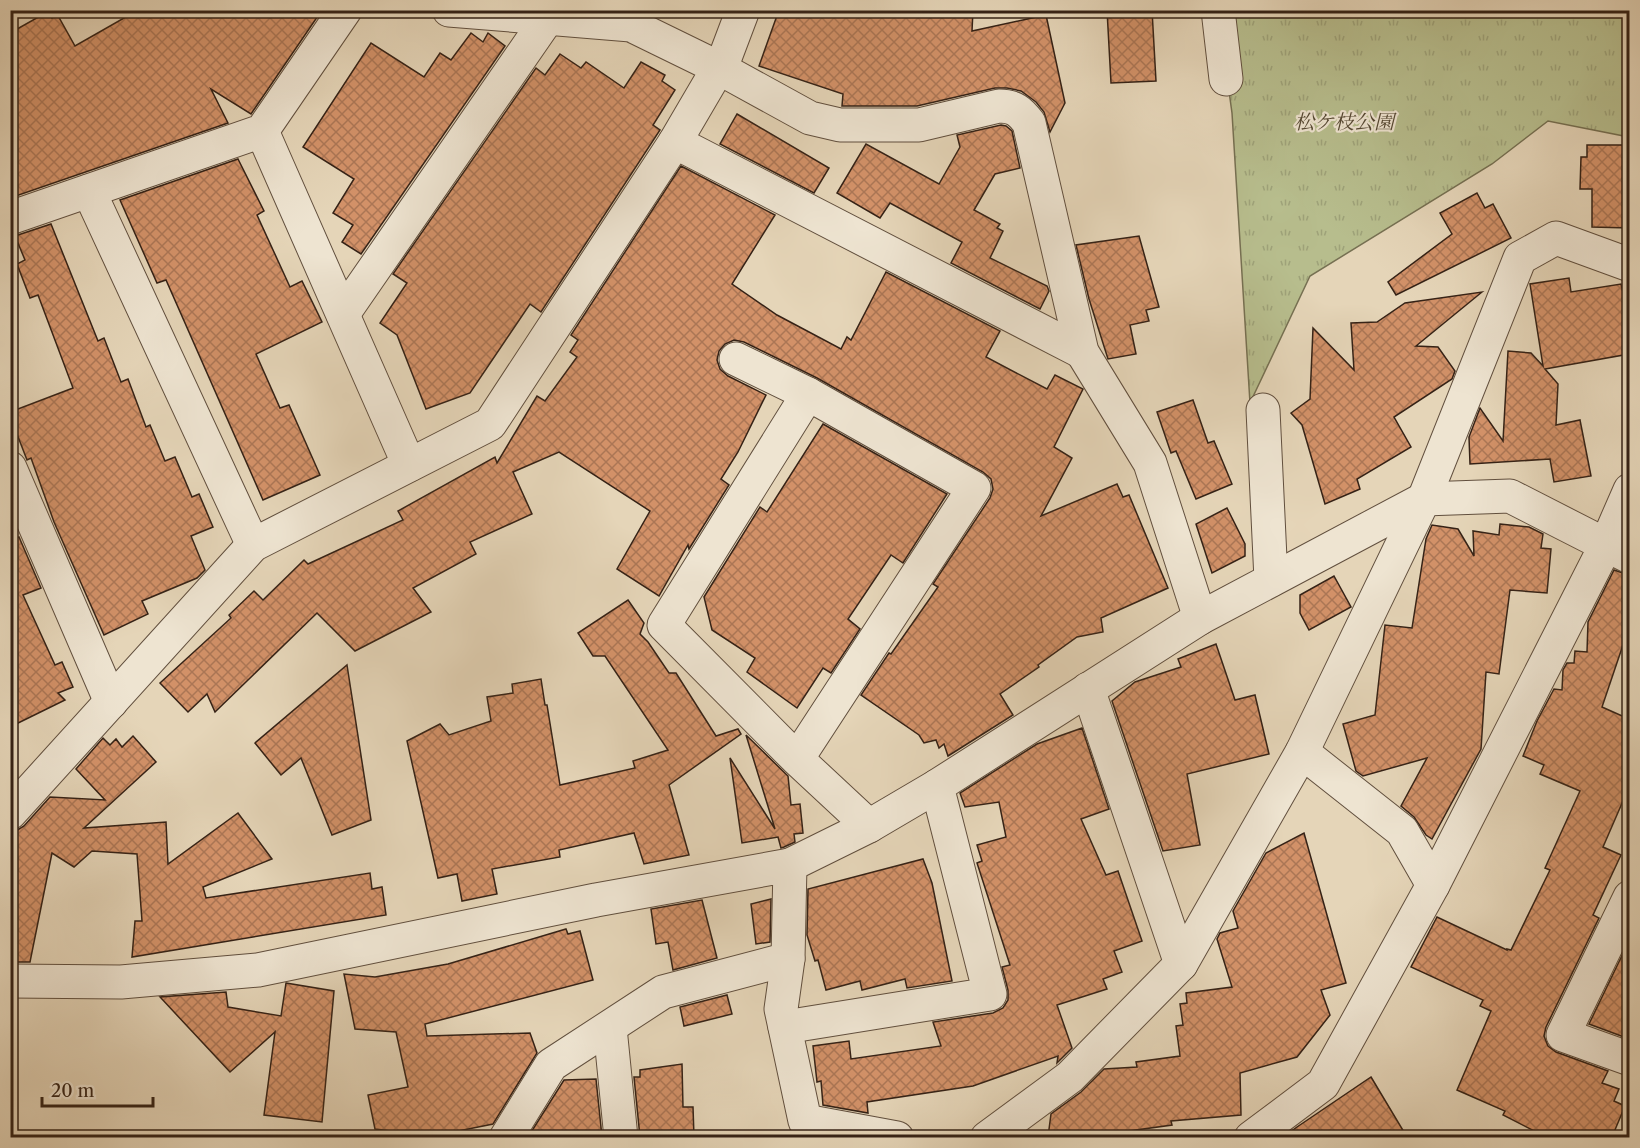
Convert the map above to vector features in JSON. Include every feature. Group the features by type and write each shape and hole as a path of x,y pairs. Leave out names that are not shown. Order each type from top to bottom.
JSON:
{"street":[{"path":"10,219 262,131 345,10"},
{"path":"449,10 631,25 719,68 810,118 840,125 920,125 999,105 1011,106 1020,111 1029,123 1082,352 1149,463 1200,618"},
{"path":"10,813 253,545 490,423 675,142 726,55 743,10"},
{"path":"1218,10 1226,79"},
{"path":"343,314 547,19"},
{"path":"262,131 409,465"},
{"path":"675,142 1082,352"},
{"path":"89,191 253,545"},
{"path":"987,1137 1070,1077 1181,964 1302,752 1424,499 1520,258 1556,238 1629,265"},
{"path":"736,359 807,394 974,488 797,759"},
{"path":"807,394 664,625 797,759 869,826"},
{"path":"1263,410 1271,580"},
{"path":"10,468 111,702"},
{"path":"1251,1137 1323,1084 1618,551 1629,490"},
{"path":"10,981 121,981 258,970 596,900 790,866 869,826 937,786 1200,618 1424,499 1510,496 1618,551"},
{"path":"1088,690 1181,964"},
{"path":"1302,752 1402,831 1433,885"},
{"path":"785,1028 990,994 937,786"},
{"path":"790,866 788,959 781,1010 805,1121 897,1137"},
{"path":"1629,897 1563,1035 1629,1059"},
{"path":"506,1137 551,1065 663,992 788,959"},
{"path":"610,1028 621,1137"}],"green space":[{"name":"松ケ枝公園","path":"1218,11 1629,11 1629,137 1548,121 1492,164 1310,276 1250,403 1232,113"}],"building":[{"path":"138,10 322,10 251,114 211,89 228,123 10,198 10,33 49,11 52,18 57,14 75,46"},
{"path":"779,10 873,10 935,16 936,10 973,10 972,31 1046,15 1065,103 1050,132 1044,112 1036,102 1021,91 1007,88 995,88 917,106 842,106 843,94 759,66"},
{"path":"1107,10 1152,10 1156,81 1111,83"},
{"path":"471,33 483,42 488,33 505,46 361,254 342,242 353,225 333,213 354,179 303,147 371,43 424,77 440,53 451,60"},
{"path":"560,54 581,68 586,62 624,88 641,62 665,75 662,81 675,90 653,125 660,130 541,312 530,304 470,393 426,409 397,335 380,323 407,283 393,274 536,68 545,75"},
{"path":"737,114 829,168 814,193 720,144"},
{"path":"1001,125 1012,131 1020,168 995,174 974,210 1000,224 997,228 1003,231 990,258 1047,286 1049,291 1040,309 951,263 962,242 890,203 880,218 837,193 866,144 939,184 960,147 957,135"},
{"path":"1587,145 1629,145 1629,228 1592,227 1592,189 1580,189 1581,157 1587,157"},
{"path":"238,159 264,211 257,215 290,287 302,281 322,322 256,354 280,408 289,405 320,475 263,500 166,280 157,283 120,200"},
{"path":"681,166 775,215 732,284 777,315 841,349 847,337 851,340 886,272 1000,331 986,357 1047,389 1055,375 1083,389 1054,447 1072,458 1041,516 1117,484 1123,497 1129,495 1168,588 1101,618 1103,632 1077,637 1000,694 1013,715 948,756 944,744 939,748 936,740 924,743 919,735 861,695 938,587 933,584 990,498 993,489 991,479 983,472 817,378 744,342 734,340 725,344 719,351 717,360 720,369 728,376 766,395 738,452 721,479 729,485 689,549 688,545 659,596 617,569 650,511 559,452 513,472 532,514 470,542 476,554 413,588 431,612 355,651 317,613 215,712 207,694 188,712 160,683 231,618 229,615 254,591 263,600 304,560 308,564 403,520 398,511 495,457 497,463 537,396 545,401 577,357 570,352 578,340 571,335"},
{"path":"1477,193 1485,208 1493,204 1511,238 1396,295 1388,282 1452,234 1440,213"},
{"path":"51,224 98,341 104,338 121,382 128,379 146,427 150,425 165,461 175,457 192,497 199,494 213,527 191,536 205,570 197,578 142,601 148,614 104,635 54,522 31,458 27,460 10,416 10,412 73,388 38,295 30,298 17,264 25,260 15,236"},
{"path":"1139,236 1159,307 1146,310 1149,321 1130,325 1136,354 1108,359 1089,299 1076,245"},
{"path":"1569,278 1571,292 1621,284 1623,292 1629,290 1629,354 1545,369 1558,384 1556,425 1580,420 1591,476 1554,482 1550,459 1470,464 1469,437 1480,408 1503,441 1508,351 1531,353 1543,366 1530,284"},
{"path":"1482,292 1416,346 1438,347 1455,371 1452,379 1394,417 1411,447 1357,479 1360,489 1325,504 1302,425 1291,413 1310,399 1313,328 1354,370 1351,323 1377,322 1405,303"},
{"path":"1193,400 1208,443 1214,441 1232,484 1196,499 1176,451 1171,453 1157,412"},
{"path":"823,424 947,494 903,563 891,555 848,619 860,629 831,673 823,668 797,708 747,672 755,658 712,630 704,597 760,507 767,512"},
{"path":"1227,508 1245,544 1245,556 1212,573 1196,524"},
{"path":"1500,524 1529,527 1543,534 1541,548 1551,549 1547,593 1510,590 1499,674 1486,672 1481,749 1432,839 1426,835 1414,817 1401,806 1427,758 1363,776 1356,771 1343,724 1375,715 1385,625 1412,628 1426,539 1432,525 1458,529 1474,556 1473,531 1499,535"},
{"path":"19,537 41,588 23,595 55,665 62,662 73,687 58,693 65,700 10,727 10,540"},
{"path":"1614,570 1629,575 1629,641 1624,642 1602,707 1629,719 1629,787 1603,847 1621,855 1593,915 1599,918 1546,1027 1544,1036 1548,1046 1556,1052 1608,1071 1602,1083 1619,1089 1614,1101 1625,1106 1612,1137 1546,1137 1503,1115 1505,1111 1457,1090 1491,1011 1480,1006 1483,1000 1411,967 1437,917 1511,950 1550,870 1545,868 1580,791 1540,774 1544,765 1523,756 1537,721 1554,689 1562,690 1563,670 1567,663 1574,663 1575,651 1587,652 1588,622"},
{"path":"1334,576 1351,607 1309,630 1300,613 1300,595"},
{"path":"628,600 644,623 640,634 669,673 676,673 716,736 738,729 741,734 669,785 689,855 644,864 634,833 559,850 560,857 492,869 497,894 462,901 457,874 438,878 407,741 440,724 449,735 491,721 487,697 513,693 512,684 541,679 560,785 635,768 633,761 668,750 605,656 593,656 578,633"},
{"path":"1216,644 1235,700 1255,695 1269,754 1187,774 1200,845 1163,851 1112,701 1135,682 1181,667 1178,659"},
{"path":"347,665 371,820 332,835 301,758 281,775 255,743"},
{"path":"1082,728 1109,809 1081,819 1106,875 1118,871 1142,941 1114,951 1122,972 1103,979 1107,989 1057,1005 1072,1048 1057,1063 1058,1056 973,1086 867,1102 868,1113 823,1105 821,1081 817,1082 813,1046 849,1041 851,1059 941,1046 933,1022 993,1013 1003,1008 1008,1000 1008,990 1002,967 1010,965 977,863 982,861 977,845 1006,837 999,802 965,807 960,793 1037,744"},
{"path":"746,735 788,776 791,805 800,804 803,833 794,834 795,842 781,848 778,837 742,843 730,758 775,829"},
{"path":"133,736 156,762 84,828 166,822 168,864 238,813 272,859 203,887 206,898 370,873 372,889 382,887 386,915 132,957 135,921 142,921 137,854 92,851 74,867 52,853 30,962 10,962 10,831 16,831 24,826 50,797 105,800 76,769 103,738 110,745 116,739 122,747"},
{"path":"1304,833 1346,983 1321,990 1330,1015 1297,1057 1240,1073 1241,1115 1171,1121 1172,1125 1107,1134 1106,1137 1048,1137 1051,1114 1081,1092 1104,1069 1137,1067 1136,1062 1180,1056 1176,1026 1183,1025 1180,1004 1187,1003 1186,993 1232,987 1217,939 1220,933 1238,928 1233,911 1266,853"},
{"path":"923,859 932,883 952,981 907,988 905,979 862,990 860,981 826,990 818,960 815,961 807,935 808,889"},
{"path":"771,899 770,942 756,944 751,904"},
{"path":"702,900 717,958 673,970 668,942 656,944 651,909"},
{"path":"566,929 568,934 580,931 593,980 425,1024 427,1036 530,1033 537,1053 493,1124 453,1132 455,1137 375,1129 368,1095 408,1087 396,1032 355,1029 344,974 375,977 448,964"},
{"path":"1629,941 1629,1024 1624,1037 1589,1024"},
{"path":"286,983 334,991 322,1122 264,1115 275,1032 230,1072 160,997 226,992 228,1007 281,1016"},
{"path":"727,995 732,1014 684,1026 680,1007"},
{"path":"682,1064 683,1107 693,1107 694,1137 640,1137 634,1077 640,1077 640,1070"},
{"path":"1371,1077 1407,1137 1283,1137 1297,1127"},
{"path":"596,1079 602,1137 528,1137 564,1080"}]}
